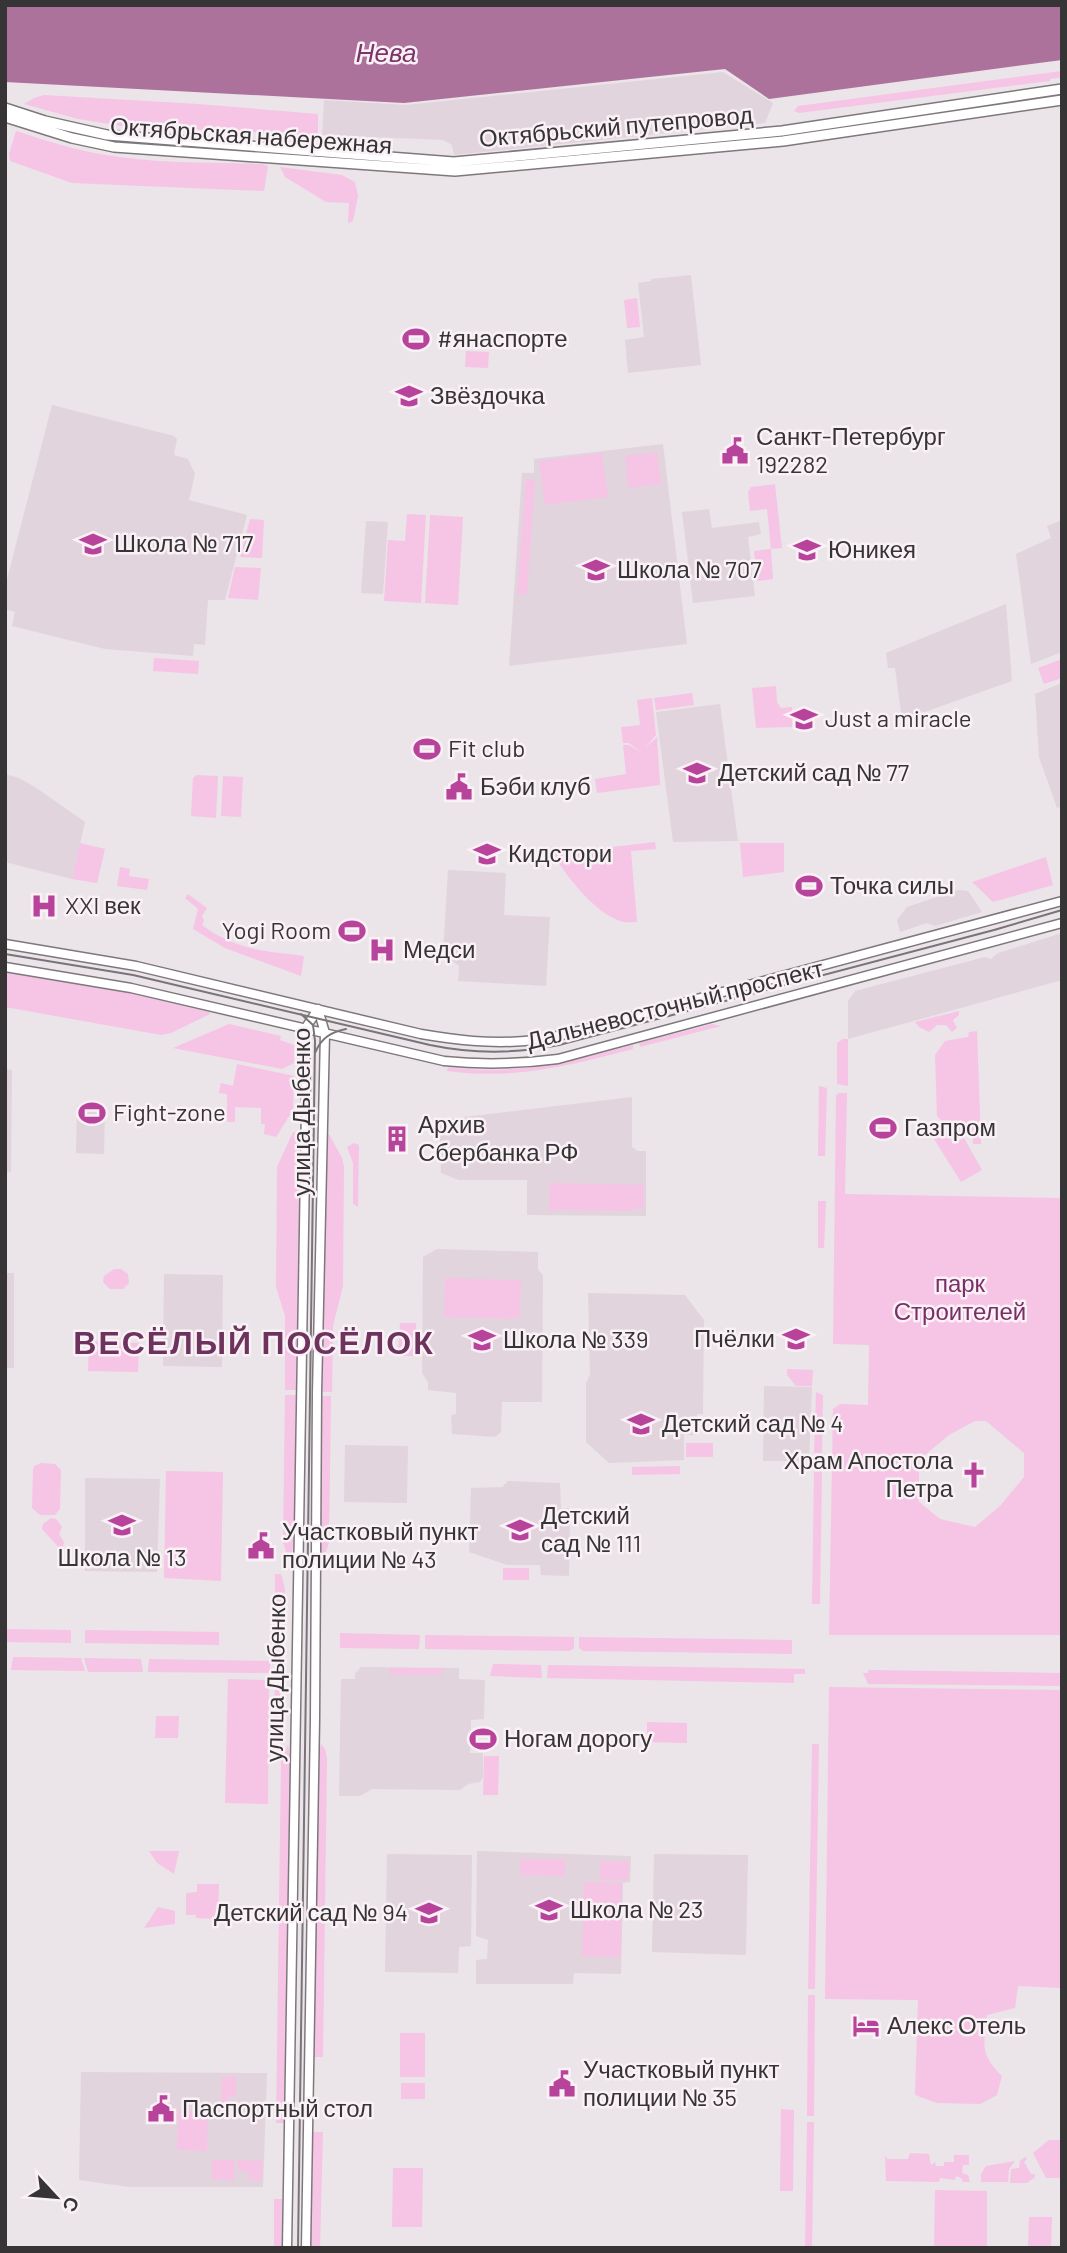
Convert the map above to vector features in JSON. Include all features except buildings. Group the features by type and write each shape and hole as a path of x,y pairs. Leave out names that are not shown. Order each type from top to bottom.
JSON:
{"main road":[{"path":"782,136 1062,89"},
{"path":"782,136 1062,100"},
{"name":"Октябрьская набережная","path":"5,107 45,121 107,135 455,167"},
{"name":"Октябрьская набережная","path":"5,117 72,138 114,147 455,167"},
{"name":"Октябрьский путепровод","path":"455,167 782,136"},
{"name":"Дальневосточный проспект","path":"5,944 136,966 441,1037 467,1041 526,1041 603,1024 1062,901"},
{"name":"Дальневосточный проспект","path":"5,967 131,988 458,1062 485,1065 520,1064 558,1059 1062,923"},
{"name":"улица Дыбенко","path":"287,2248 306,1110 305,1029 318,1009"},
{"name":"улица Дыбенко","path":"306,2248 317,1393 325,1033 318,1009"}],"shaded area":[{"path":"723,72 773,103 765,123 454,155 452,145 443,140 322,135 324,100 406,105"},
{"path":"691,275 701,365 628,373 625,340 644,337 638,283"},
{"name":"Школа № 717","path":"52,405 174,436 177,439 174,455 188,459 195,474 189,500 247,515 225,600 208,600 205,645 194,644 193,656 105,649 12,626 15,612 5,609 5,587"},
{"name":"Школа № 707","path":"663,444 687,644 509,666 522,473 534,473 534,459"},
{"path":"709,509 712,528 759,522 761,534 748,537 755,596 693,603 682,512"},
{"path":"1062,520 1062,652 1031,664 1016,554 1051,538 1047,526"},
{"path":"366,521 388,522 383,594 361,593"},
{"path":"1006,604 1012,681 902,720 895,668 888,668 886,653"},
{"path":"1062,683 1062,806 1057,808 1039,757 1035,694"},
{"name":"Детский сад № 77","path":"720,704 738,841 673,842 656,712"},
{"path":"5,774 35,787 85,822 72,879 5,862"},
{"path":"448,870 506,873 504,915 550,917 546,986 458,981 459,966 443,954"},
{"path":"958,890 968,891 982,912 935,926 927,923 900,932 897,920 907,907"},
{"path":"1062,933 1062,980 848,1039 848,1001 855,991 985,957 991,959 998,953"},
{"path":"5,1069 12,1070 11,1172 5,1172"},
{"path":"632,1097 632,1147 638,1151 646,1151 646,1216 527,1215 527,1180 459,1180 441,1173 439,1120"},
{"path":"77,1105 105,1106 104,1154 76,1153"},
{"name":"Школа № 339","path":"437,1249 538,1252 538,1270 543,1275 542,1402 502,1402 501,1432 495,1437 452,1434 451,1415 456,1414 456,1393 428,1390 428,1382 422,1373 423,1257"},
{"path":"5,1273 14,1273 14,1368 5,1368"},
{"path":"164,1274 223,1275 222,1367 163,1366"},
{"path":"588,1293 685,1295 704,1320 703,1414 697,1414 697,1435 684,1435 684,1460 609,1463 586,1442 586,1383 590,1374"},
{"path":"764,1386 812,1387 809,1461 763,1461"},
{"path":"345,1445 408,1446 407,1503 344,1502"},
{"name":"Школа № 13","path":"85,1478 160,1479 157,1572 85,1571"},
{"name":"Детский сад № 111","path":"508,1481 560,1483 561,1508 570,1508 569,1576 541,1575 540,1565 507,1565 469,1552 471,1488 502,1487"},
{"path":"361,1667 459,1668 459,1679 485,1680 484,1719 471,1720 470,1753 483,1753 483,1777 480,1782 468,1784 460,1790 372,1789 360,1796 339,1796 341,1679 355,1679 355,1674"},
{"name":"Школа № 23","path":"477,1851 631,1856 630,1882 623,1883 621,1974 574,1973 573,1984 476,1984 476,1960 487,1959 488,1940 476,1936"},
{"name":"Детский сад № 94","path":"387,1854 472,1855 471,1946 459,1947 458,1973 385,1972"},
{"path":"654,1854 748,1855 746,1955 652,1952"},
{"path":"81,2072 267,2073 263,2187 129,2187 79,2180"}],"green space":[{"path":"1062,71 1062,77 1050,81 799,113 794,111 798,106"},
{"path":"44,95 318,114 318,135 122,126 78,119 24,104"},
{"path":"16,131 79,150 120,157 262,164 268,166 264,191 72,183 10,161 9,154"},
{"path":"280,167 342,175 355,182 358,196 353,221 348,223 349,203 326,202 285,177"},
{"path":"637,298 640,327 627,328 624,300"},
{"path":"466,351 489,352 488,368 465,367"},
{"path":"657,452 661,484 628,488 625,456"},
{"path":"602,453 608,497 545,505 539,461"},
{"path":"526,479 535,480 527,595 517,594"},
{"path":"775,484 782,548 771,549 767,509 750,511 748,492 751,487"},
{"path":"407,514 426,515 421,603 384,601 388,540 405,541"},
{"path":"430,515 463,517 458,605 425,603"},
{"path":"250,519 264,520 262,558 240,557"},
{"path":"771,549 773,579 757,581 754,551"},
{"path":"235,567 261,568 258,600 228,598"},
{"path":"154,658 199,661 198,674 153,671"},
{"path":"1062,659 1062,678 1044,684 1038,668"},
{"path":"776,686 777,702 781,708 792,707 792,727 756,728 752,688"},
{"path":"692,693 694,705 656,710 654,698"},
{"path":"652,698 656,735 644,749 657,737 660,785 597,793 595,779 626,774 623,745 629,745 642,753 629,743 623,743 621,727 640,725 637,700"},
{"path":"197,775 218,776 216,818 191,816 193,778"},
{"path":"223,776 243,777 241,817 221,816"},
{"path":"655,842 656,849 631,851 637,922 620,921 600,910 574,883 553,854"},
{"path":"80,843 105,849 97,883 72,879"},
{"path":"740,843 784,843 784,872 743,877"},
{"path":"1046,857 1053,885 993,902 972,882"},
{"path":"120,867 130,869 129,876 149,879 147,890 117,886"},
{"path":"188,894 207,908 202,916 202,925 227,940 250,948 304,956 301,976 225,948 193,929 198,909 185,898"},
{"path":"5,972 130,993 210,1014 171,1033 161,1035 5,1007"},
{"path":"959,1011 959,1015 953,1020 957,1028 952,1032 946,1025 937,1025 929,1032 915,1022"},
{"path":"229,1024 281,1036 280,1040 294,1045 294,1063 282,1069 173,1048"},
{"path":"712,1024 721,1026 640,1047 639,1043"},
{"path":"977,1031 981,1144 973,1144 972,1130 949,1129 937,1116 935,1055 945,1041 968,1037 969,1032"},
{"path":"848,1039 848,1086 837,1084 837,1043"},
{"path":"633,1045 633,1049 541,1070 496,1074 447,1071 448,1067 496,1070 541,1066"},
{"path":"237,1064 294,1076 293,1110 276,1137 264,1134 265,1124 261,1124 261,1108 235,1107 235,1122 227,1122 227,1094 219,1093 221,1083 233,1086"},
{"path":"819,1086 827,1088 825,1156 818,1156"},
{"name":"парк Строителей","path":"847,1093 845,1194 1062,1198 1062,1635 829,1635 833,1409 840,1404 868,1405 869,1345 833,1344 836,1095","holes":["975,1421 986,1421 1024,1453 1024,1477 1000,1506 975,1527 940,1519 919,1502 919,1460 949,1435"]},
{"path":"293,1132 297,1133 300,1157 296,1390 285,1390 285,1316 276,1287 277,1167"},
{"path":"947,1132 953,1144 964,1138 982,1170 961,1182 934,1139"},
{"path":"329,1134 344,1166 343,1286 333,1326 332,1392 321,1392 325,1159"},
{"path":"354,1143 359,1145 358,1207 353,1204 353,1163 347,1147"},
{"path":"550,1183 644,1185 644,1207 627,1211 549,1210"},
{"path":"818,1201 826,1201 824,1248 818,1248"},
{"path":"114,1269 121,1269 128,1274 129,1283 123,1289 110,1289 103,1282 104,1276"},
{"path":"445,1278 521,1280 519,1319 444,1317"},
{"path":"400,1323 416,1323 416,1356 398,1356"},
{"path":"89,1341 139,1343 138,1372 88,1371"},
{"path":"787,1369 813,1370 812,1386 796,1386 787,1375"},
{"path":"816,1392 823,1395 822,1453 814,1453"},
{"path":"285,1395 296,1395 294,1542 291,1559 288,1558 283,1542"},
{"path":"321,1396 331,1396 329,1543 322,1562 319,1543"},
{"path":"686,1443 713,1443 713,1457 686,1457"},
{"path":"41,1463 55,1464 61,1470 60,1509 55,1515 40,1515 32,1508 33,1470 34,1466"},
{"path":"680,1466 680,1474 632,1475 632,1467"},
{"path":"818,1469 822,1473 820,1604 812,1604 814,1472"},
{"path":"166,1471 223,1472 221,1581 164,1578"},
{"path":"51,1518 56,1519 62,1527 59,1534 64,1542 62,1551 42,1529 43,1524"},
{"path":"503,1568 529,1568 529,1580 503,1580"},
{"path":"275,1574 281,1574 285,1589 285,1611 275,1603"},
{"path":"5,1629 71,1630 71,1643 5,1642"},
{"path":"85,1630 219,1632 219,1645 85,1643"},
{"path":"340,1633 420,1635 419,1649 340,1648"},
{"path":"425,1635 574,1637 574,1648 570,1651 425,1649"},
{"path":"579,1637 792,1640 792,1654 583,1651 579,1648"},
{"path":"13,1657 81,1658 85,1671 11,1670"},
{"path":"84,1658 141,1659 143,1672 88,1672"},
{"path":"149,1659 270,1661 270,1673 148,1672"},
{"path":"493,1664 541,1665 542,1678 490,1676"},
{"path":"548,1665 805,1669 805,1674 794,1674 794,1683 547,1678"},
{"path":"390,1668 442,1668 442,1675 390,1675"},
{"path":"868,1670 1062,1673 1062,1686 868,1684 863,1673 868,1673"},
{"path":"228,1679 269,1680 268,1804 225,1803"},
{"path":"275,1681 278,1687 285,1690 284,1717 274,1740"},
{"path":"829,1687 1062,1690 1062,1988 1018,1986 1015,2008 987,2015 986,2055 1002,2076 997,2095 980,2104 937,2103 915,2095 918,2000 825,1999"},
{"path":"156,1716 179,1716 178,1738 155,1738"},
{"path":"647,1722 687,1723 687,1743 647,1742"},
{"path":"321,1744 327,1758 323,2057 314,2057 316,1763"},
{"path":"812,1744 819,1744 815,1989 808,1989"},
{"path":"288,1745 291,1763 285,2123 276,2123 281,1761"},
{"path":"484,1756 499,1756 498,1795 483,1795"},
{"path":"149,1851 179,1851 174,1874 157,1863"},
{"path":"520,1859 565,1859 565,1876 520,1875"},
{"path":"600,1861 629,1861 628,1880 600,1880"},
{"path":"584,1882 622,1883 621,1957 582,1956"},
{"path":"197,1884 219,1884 218,1919 186,1915 186,1893 197,1892"},
{"path":"158,1907 175,1911 175,1924 144,1928"},
{"path":"808,1995 815,1995 814,2116 807,2116"},
{"path":"400,2033 425,2033 425,2077 400,2077"},
{"path":"222,2077 236,2077 236,2097 227,2097 227,2102 221,2102"},
{"path":"401,2083 425,2083 425,2099 401,2099"},
{"path":"781,2109 794,2110 793,2191 780,2191"},
{"path":"178,2111 208,2111 207,2151 177,2150"},
{"path":"807,2122 814,2122 812,2248 805,2248"},
{"path":"312,2132 323,2132 320,2248 310,2248"},
{"path":"1049,2140 1062,2140 1061,2178 1046,2178 1033,2153"},
{"path":"910,2153 929,2154 931,2165 935,2162 936,2166 944,2166 944,2162 954,2162 954,2155 969,2155 969,2165 963,2165 962,2173 968,2175 970,2182 963,2182 956,2176 955,2180 940,2178 939,2182 886,2181 885,2155 887,2159 908,2159"},
{"path":"1025,2157 1027,2159 1024,2162 1035,2177 1027,2183 1010,2183 1011,2169 1019,2168 1020,2161"},
{"path":"212,2160 235,2160 234,2180 212,2179"},
{"path":"238,2160 263,2161 262,2180 249,2180 249,2172 238,2171"},
{"path":"1015,2161 1009,2169 1008,2182 981,2182 981,2174 986,2166"},
{"path":"393,2168 423,2168 422,2227 392,2227"},
{"path":"935,2190 987,2191 987,2248 934,2248"},
{"path":"274,2199 282,2199 284,2248 274,2248"},
{"path":"1029,2217 1052,2217 1051,2248 1028,2248"}],"water":[{"name":"Нева","path":"5,5 1062,5 1062,60 769,99 725,69 404,103 5,82"}],"tram line":[{"path":"5,954 133,975 430,1045 462,1050 510,1051 559,1045 1062,910"},
{"path":"298,2248 315,1041 313,1025 301,1014"},
{"path":"315,1053 327,1036 346,1029"}],"place":[{"name":"#янаспорте","path":"416,339"},
{"name":"Звёздочка","path":"409,396"},
{"name":"Санкт-Петербург 192282","path":"735,451"},
{"name":"Школа № 717","path":"93,544"},
{"name":"Юникея","path":"807,550"},
{"name":"Школа № 707","path":"596,570"},
{"name":"Just a miracle","path":"804,719"},
{"name":"Fit club","path":"427,749"},
{"name":"Детский сад № 77","path":"697,773"},
{"name":"Бэби клуб","path":"459,787"},
{"name":"Кидстори","path":"487,854"},
{"name":"Точка силы","path":"809,886"},
{"name":"XXI век","path":"44,906"},
{"name":"Yogi Room","path":"352,931"},
{"name":"Медси","path":"382,950"},
{"name":"Fight-zone","path":"92,1113"},
{"name":"Газпром","path":"883,1128"},
{"name":"Архив Сбербанка РФ","path":"397,1139"},
{"name":"Пчёлки","path":"796,1339"},
{"name":"Школа № 339","path":"482,1340"},
{"name":"Детский сад № 4","path":"641,1424"},
{"name":"Храм Апостола Петра","path":"974,1475"},
{"name":"Школа № 13","path":"122,1525"},
{"name":"Детский сад № 111","path":"520,1530"},
{"name":"Участковый пункт полиции № 43","path":"261,1546"},
{"name":"Ногам дорогу","path":"483,1739"},
{"name":"Школа № 23","path":"549,1910"},
{"name":"Детский сад № 94","path":"429,1913"},
{"name":"Алекс Отель","path":"866,2026"},
{"name":"Участковый пункт полиции № 35","path":"562,2084"},
{"name":"Паспортный стол","path":"161,2109"}],"district":[{"name":"ВЕСЁЛЫЙ ПОСЁЛОК","path":"254,1343"}]}
